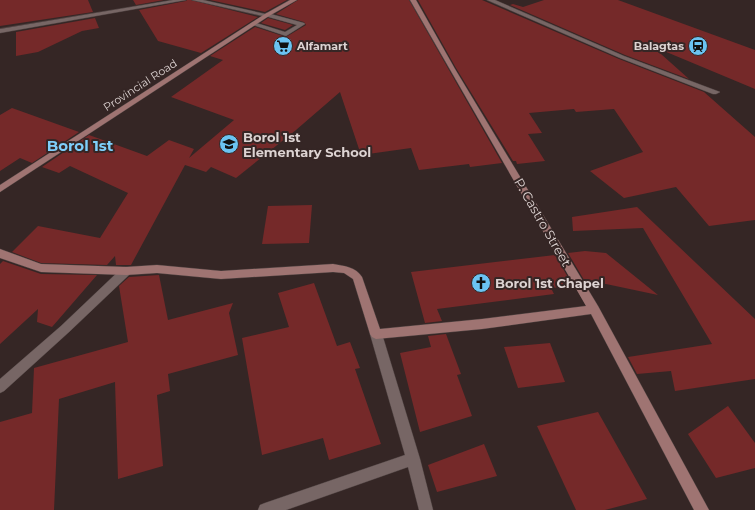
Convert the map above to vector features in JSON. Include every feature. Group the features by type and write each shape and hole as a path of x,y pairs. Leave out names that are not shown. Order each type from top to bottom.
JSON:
{"main road":[{"name":"Provincial Road","path":"1,188 267,15 294,0"},
{"name":"P. Castro Street","path":"413,0 452,69 594,309 702,510"},
{"path":"0,253 7,257 41,268 126,271 157,269 221,275 333,268 347,270 357,277 376,334 482,324 594,309"}],"street":[{"path":"0,31 183,0"},
{"path":"196,0 302,24 286,34 253,24"},
{"path":"490,0 622,57 716,92"},
{"path":"0,387 65,329 126,271"},
{"path":"376,334 426,510"},
{"path":"265,510 413,460"}],"building":[{"path":"0,0 88,0 93,12 0,26"},
{"path":"133,0 164,0 136,5"},
{"path":"187,0 258,17 201,53 158,41 139,10"},
{"path":"210,0 287,0 265,12"},
{"path":"298,0 409,0 502,163 470,167 469,164 419,170 411,148 361,155 340,92 296,130 236,178 211,167 206,172 185,165 131,265 116,265 115,256 107,265 41,263 12,252 38,226 100,238 128,193 70,166 59,173 42,167 89,135 147,156 169,140 194,149 189,158 234,120 171,97 223,60 210,56 255,27 286,37 306,25 304,22 276,14"},
{"path":"418,0 482,0 619,59 704,92 755,137 755,220 709,226 676,187 624,198 590,171 643,152 614,109 576,112 574,109 529,113 542,133 528,134 545,161 517,164 516,161 513,161 456,68"},
{"name":"Balagtas","path":"544,0 618,0 755,50 755,89 652,46 689,79 625,55 510,5 513,4 523,7"},
{"path":"95,18 99,28 82,31 38,52 16,56 16,32"},
{"path":"268,18 293,25 285,30 261,23"},
{"path":"12,108 79,132 32,163 20,158 0,171 0,115"},
{"path":"312,205 309,243 262,244 268,206"},
{"path":"637,207 755,319 755,379 675,391 671,371 637,374 628,357 712,344 643,228 573,231 572,217"},
{"path":"585,251 606,253 658,295 606,284 587,285 568,253"},
{"name":"Borol 1st Chapel","path":"555,255 573,286 551,288 554,294 437,309 442,321 425,323 411,272"},
{"path":"3,261 41,274 97,275 52,327 37,322 38,309 0,344 0,264"},
{"path":"159,275 168,320 233,303 229,313 238,355 168,374 170,391 157,395 163,466 118,479 115,382 59,399 54,510 0,510 0,422 32,413 34,368 128,342 119,286 129,277"},
{"path":"314,283 337,346 350,342 360,368 355,369 381,444 329,460 323,438 262,455 242,338 289,327 278,293"},
{"path":"446,334 461,374 457,375 472,416 420,432 400,353 431,347 428,336"},
{"path":"550,343 565,382 518,388 504,347"},
{"path":"728,406 755,443 755,468 716,478 688,434"},
{"path":"598,412 647,499 605,510 576,510 537,426"},
{"path":"484,444 497,476 437,492 428,465"}],"place":[{"name":"Alfamart","path":"283,46"},
{"name":"Balagtas","path":"698,46"},
{"name":"Borol 1st Elementary School","path":"229,144"},
{"name":"Borol 1st Chapel","path":"481,283"}],"district":[{"name":"Borol 1st","path":"80,146"}]}
